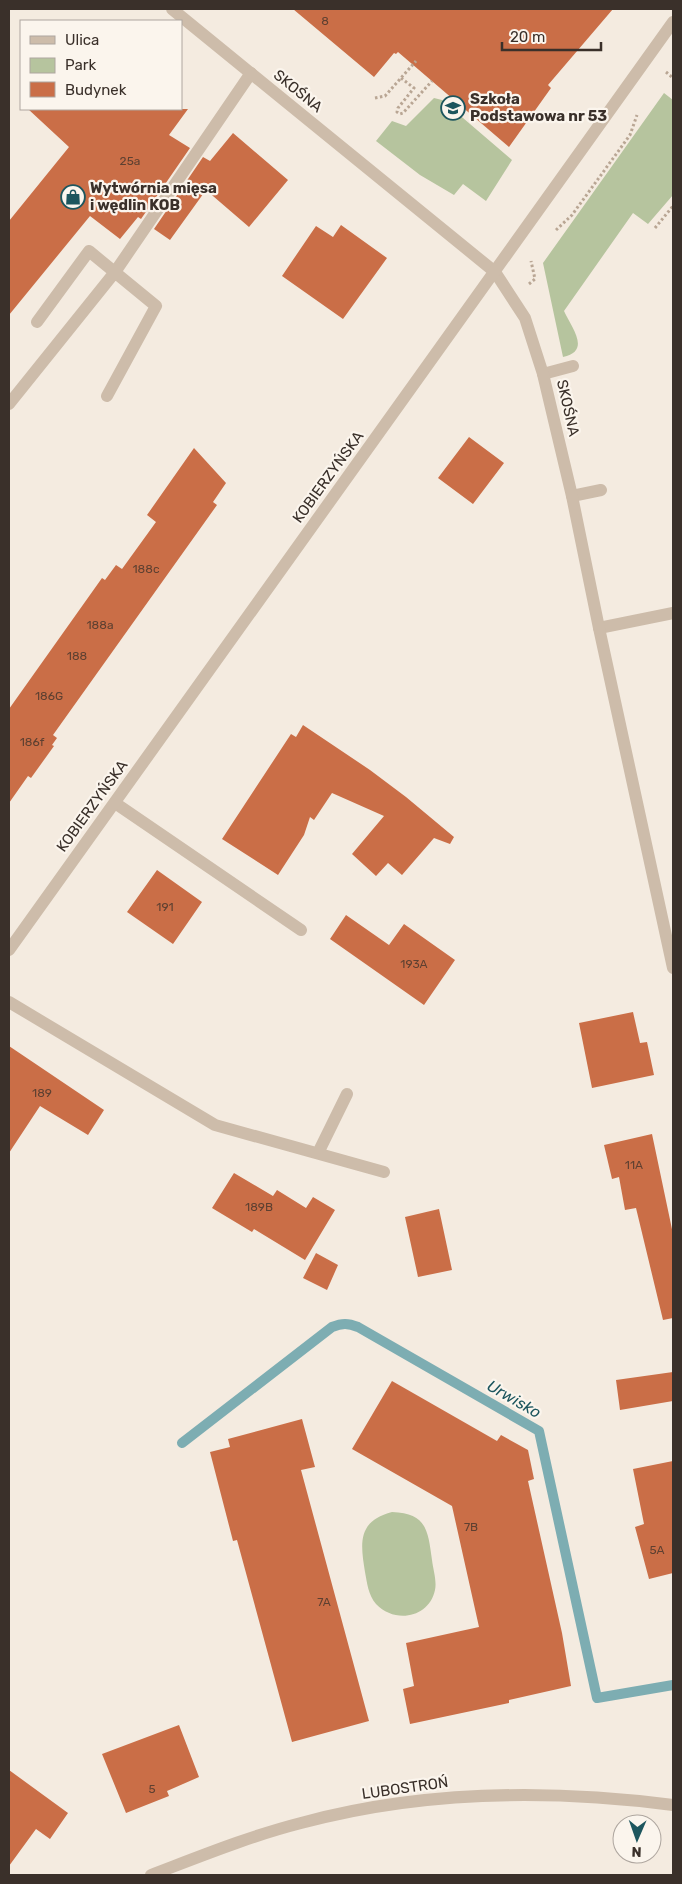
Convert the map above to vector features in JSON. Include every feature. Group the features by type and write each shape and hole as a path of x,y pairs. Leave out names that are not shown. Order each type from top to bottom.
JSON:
{"street":[{"name":"SKOŚNA","path":"172,9 495,272 525,318 544,374 572,496 673,968"},
{"name":"KOBIERZYŃSKA","path":"9,950 673,22"},
{"path":"9,404 114,272 251,73"},
{"path":"37,322 89,250 156,306 107,396"},
{"path":"544,374 573,366"},
{"path":"572,496 601,490"},
{"path":"599,628 673,613"},
{"path":"115,803 300,930"},
{"path":"9,1002 215,1126 384,1172"},
{"path":"318,1153 347,1094"},
{"name":"LUBOSTROŃ","path":"151,1875 262,1834 304,1822 398,1804 449,1797 553,1794 610,1797 673,1805"}],"path":[{"path":"376,98 385,96 416,61"},
{"path":"402,78 414,88 398,108 400,114 404,114 432,81"},
{"path":"553,232 572,215 630,135 639,110"},
{"path":"655,228 673,206"},
{"path":"534,256 530,262 535,279"}],"green space":[{"path":"664,93 673,100 673,195 648,224 633,213 564,311 578,344 572,354 563,357 543,263"},
{"path":"434,98 442,100 512,160 486,201 463,184 454,195 420,175 376,141 392,121 406,126"},
{"path":"392,1512 404,1513 419,1520 427,1532 429,1540 435,1590 432,1599 426,1607 410,1615 401,1616 384,1610 373,1600 367,1584 362,1551 364,1534 367,1527 373,1521"}],"building":[{"path":"293,9 613,9 548,85 551,88 509,147 398,52 394,53 374,77"},
{"path":"188,109 169,135 190,148 141,219 138,217 120,239 90,216 9,315 9,221 69,147 29,110"},
{"path":"233,133 288,180 249,227 206,190 170,240 154,229 203,157 210,161"},
{"path":"341,225 387,258 343,319 282,276 316,226 333,237"},
{"path":"469,437 504,463 473,504 438,478"},
{"path":"194,448 226,483 213,502 217,505 53,735 57,738 52,745 54,746 31,778 28,776 9,803 9,709 102,578 105,580 116,565 122,569 156,522 147,515"},
{"path":"303,725 370,770 406,797 454,837 450,844 434,838 402,875 388,863 376,876 352,854 384,816 332,793 314,820 310,817 304,835 278,875 222,839 291,734 296,737"},
{"path":"157,870 202,902 173,944 127,912"},
{"path":"346,915 389,945 404,924 455,960 424,1005 330,939"},
{"path":"633,1012 640,1043 647,1042 654,1075 592,1088 579,1023"},
{"path":"9,1046 104,1110 88,1135 40,1106 9,1153"},
{"path":"652,1134 673,1234 673,1318 663,1320 636,1208 625,1210 619,1177 612,1179 604,1145"},
{"path":"234,1173 273,1196 277,1190 306,1208 313,1197 335,1210 305,1260 254,1229 252,1232 212,1208"},
{"path":"439,1209 452,1270 418,1277 405,1217"},
{"path":"316,1253 338,1265 327,1290 303,1278"},
{"path":"673,1372 673,1401 620,1410 616,1380"},
{"path":"392,1381 497,1441 501,1435 528,1450 534,1479 528,1481 562,1633 571,1686 509,1700 509,1703 410,1724 403,1689 414,1686 406,1643 479,1627 452,1506 352,1449"},
{"path":"302,1419 315,1467 301,1470 369,1721 292,1742 237,1540 233,1541 210,1452 230,1447 228,1439"},
{"path":"673,1461 673,1573 649,1579 635,1527 644,1524 633,1469"},
{"path":"179,1725 199,1777 167,1791 169,1796 126,1813 102,1754"},
{"path":"9,1770 68,1813 50,1839 36,1829 9,1866"}],"waterway":[{"name":"Urwisko","path":"182,1443 332,1327 345,1324 358,1327 539,1431 597,1698 673,1685"}],"place":[{"name":"Szkoła Podstawowa nr 53","path":"453,108"},
{"name":"Wytwórnia mięsa i wędlin KOB","path":"73,197"}]}
